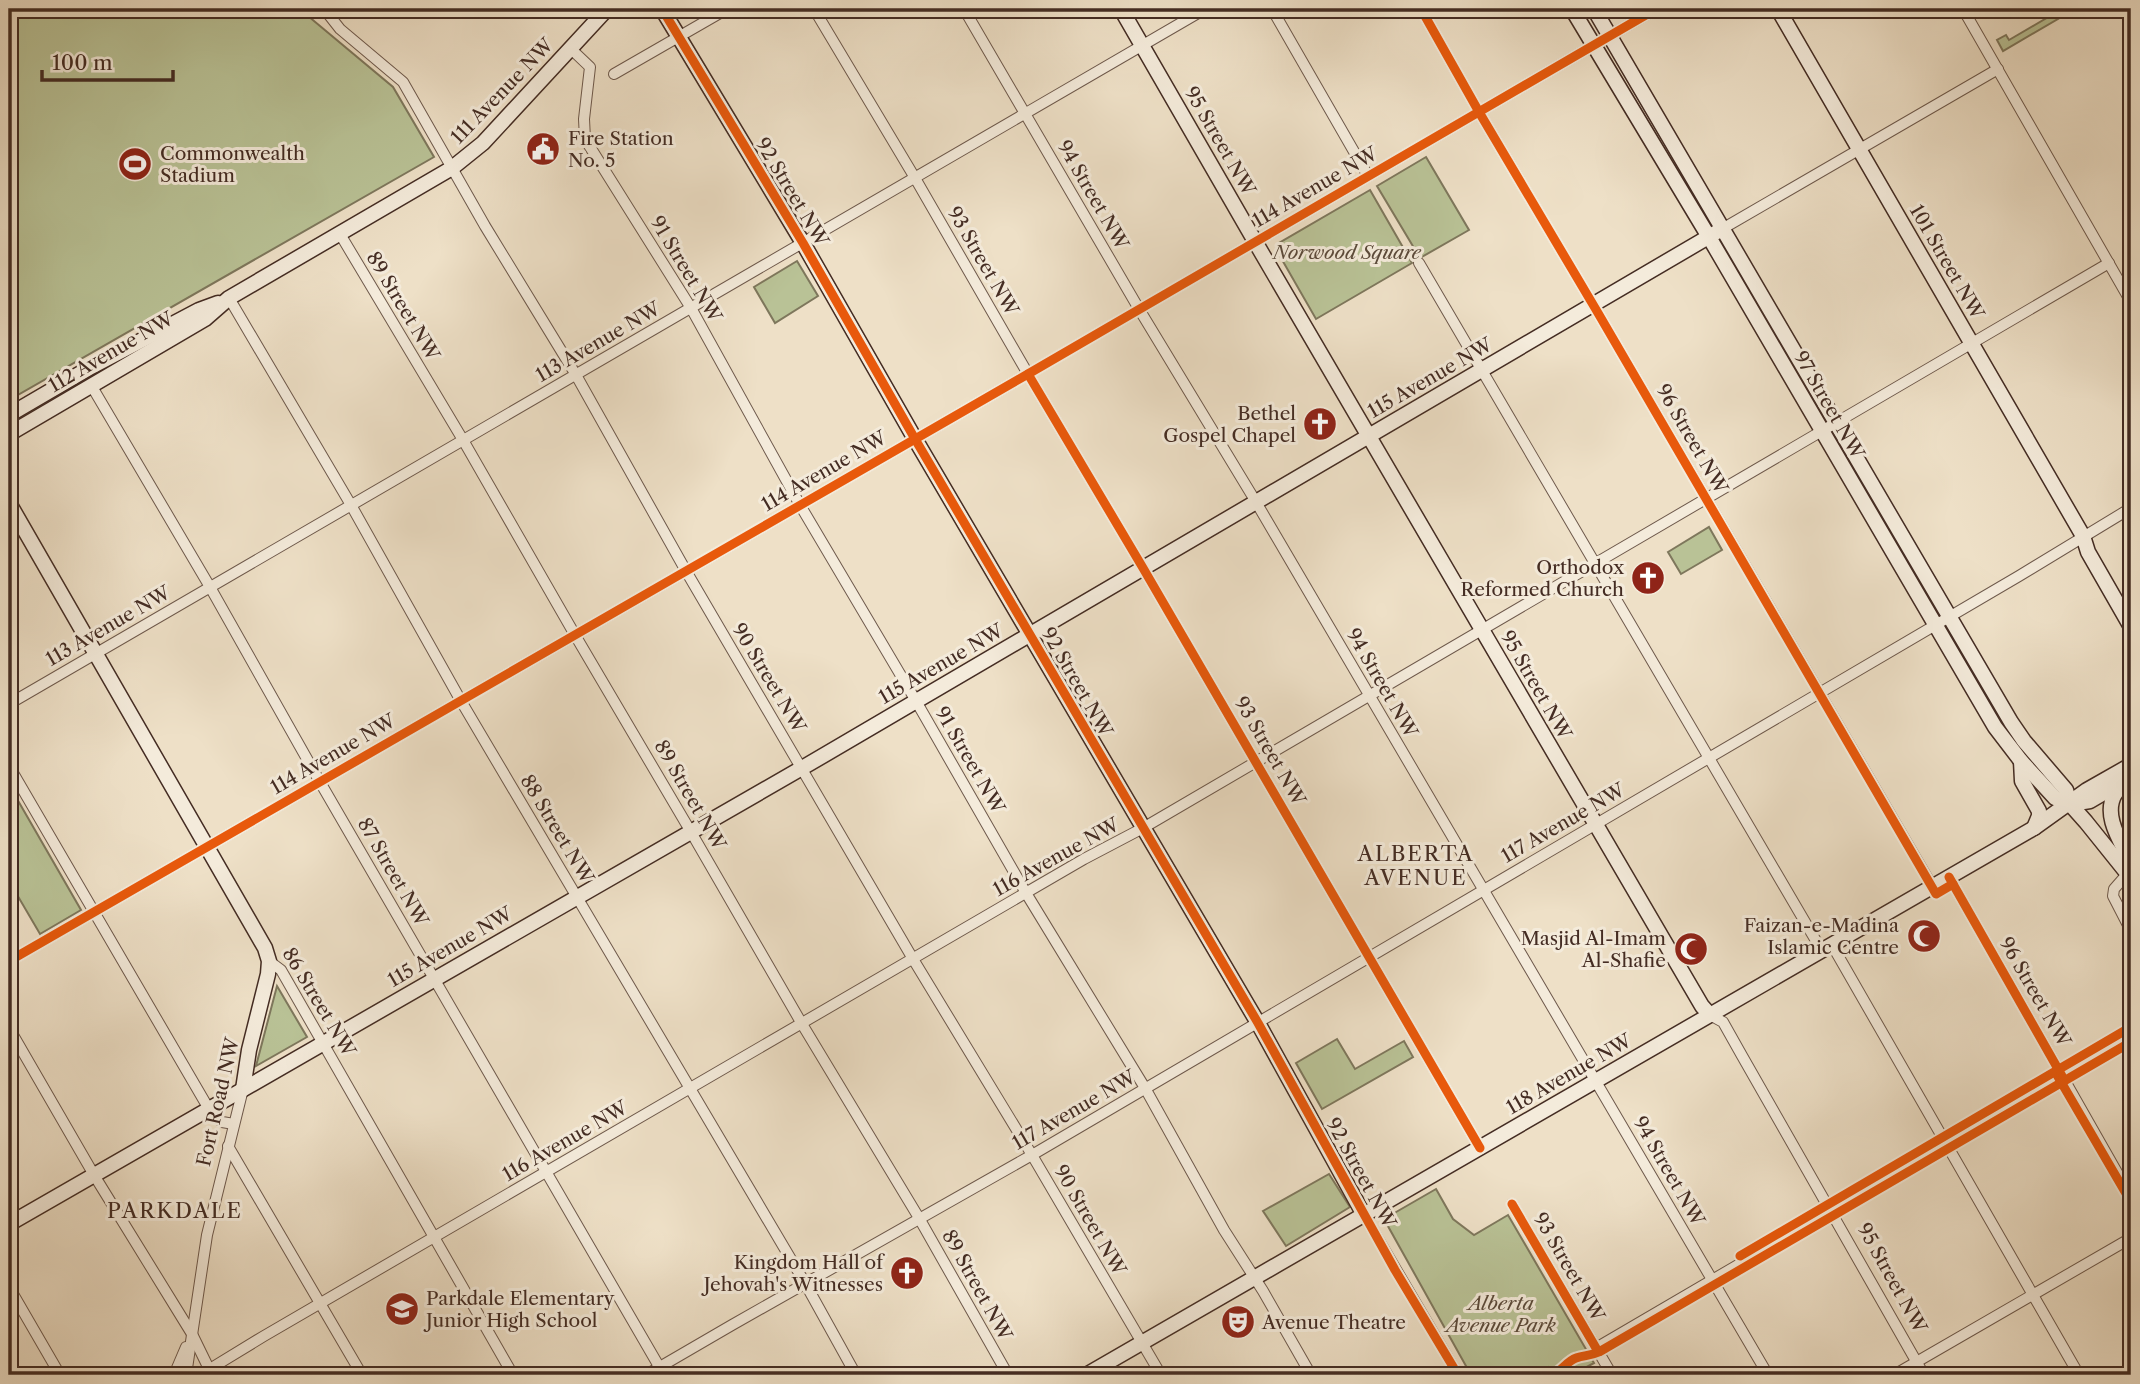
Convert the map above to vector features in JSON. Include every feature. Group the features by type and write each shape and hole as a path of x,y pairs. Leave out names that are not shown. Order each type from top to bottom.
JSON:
{"street":[{"name":"111 Avenue NW","path":"452,168 483,142 607,9"},
{"name":"92 Street NW","path":"662,9 803,243 1258,1023 1395,1270 1458,1375"},
{"path":"614,74 727,9"},
{"name":"93 Street NW","path":"814,9 1480,1148"},
{"name":"94 Street NW","path":"964,9 1768,1375"},
{"name":"95 Street NW","path":"1121,9 1702,1006 1710,1015 1723,1022 1924,1375"},
{"name":"113 Avenue NW","path":"9,704 1205,9"},
{"path":"1272,9 1368,176"},
{"name":"96 Street NW","path":"1421,9 1932,886"},
{"name":"97 Street NW","path":"1572,9 1709,237 1995,727 2055,798 2070,804"},
{"name":"97 Street NW","path":"1594,9 2011,722 2066,790 2070,804 2130,871"},
{"name":"114 Avenue NW","path":"9,961 1656,9"},
{"name":"101 Street NW","path":"1778,9 2083,536 2088,552 2131,627"},
{"path":"1963,9 2131,302"},
{"name":"90 Street NW","path":"329,12 340,29 403,82 576,375 686,571 913,959 1161,1375"},
{"name":"91 Street NW","path":"570,48 590,67 584,119 585,139 691,308 800,505 1026,893 1145,1088 1224,1230 1311,1375"},
{"name":"115 Avenue NW","path":"9,1224 802,768 1998,69"},
{"name":"112 Avenue NW","path":"9,415 199,310 229,298 452,168"},
{"name":"89 Street NW","path":"340,234 463,440 802,1024 919,1218 1008,1375"},
{"path":"1419,263 1709,758 1946,1143 2079,1375"},
{"name":"116 Avenue NW","path":"207,1374 319,1304 1482,631 2109,263"},
{"name":"112 Avenue NW","path":"9,434 205,319 229,298"},
{"name":"88 Street NW","path":"229,298 351,505 461,701 806,1283 856,1375"},
{"name":"87 Street NW","path":"91,386 210,587 662,1371"},
{"name":"86 Street NW","path":"9,503 260,936 269,961 281,970 513,1375"},
{"name":"117 Avenue NW","path":"646,1375 662,1371 806,1283 1032,1155 2131,508"},
{"name":"101 Street NW","path":"2083,536 2095,547 2131,608"},
{"path":"2021,761 2022,781 2039,811 2034,828"},
{"name":"118 Avenue NW","path":"1086,1375 2034,828 2087,790 2131,765"},
{"path":"9,766 209,1108 217,1119 234,1124"},
{"path":"2131,778 2117,790 2111,810 2114,828 2130,871 2115,889 2113,896 2131,931"},
{"name":"118 Avenue NW","path":"2070,804 2090,801 2131,778"},
{"name":"96 Street NW","path":"1949,877 2131,1197"},
{"name":"Fort Road NW","path":"186,1375 207,1235 243,1089 269,961"},
{"path":"9,1028 94,1175 192,1334 207,1374"},
{"path":"1596,1348 1946,1143 2064,1078 2131,1035"},
{"path":"228,1146 362,1375"},
{"name":"93 Street NW","path":"1512,1204 1612,1375"},
{"path":"1895,1375 2131,1238"},
{"path":"9,1287 60,1375"},
{"path":"174,1375 192,1334"}],"green space":[{"name":"Commonwealth Stadium","path":"9,9 304,9 302,11 393,87 434,157 9,400"},
{"path":"2062,9 2075,9 2003,51 1997,40 2006,35 2009,40"},
{"name":"Norwood Square","path":"1426,157 1469,230 1420,258 1377,186"},
{"name":"Norwood Square","path":"1370,190 1412,263 1316,319 1277,251 1279,243"},
{"path":"797,261 818,296 775,323 754,287"},
{"path":"1709,527 1722,550 1681,574 1668,552"},
{"path":"9,785 81,910 40,934 9,881"},
{"path":"277,986 307,1037 256,1066"},
{"path":"1337,1039 1355,1069 1404,1041 1413,1057 1322,1109 1296,1063"},
{"path":"1329,1174 1350,1207 1286,1246 1263,1211"},
{"name":"Alberta Avenue Park","path":"1436,1189 1453,1219 1474,1235 1508,1215 1594,1363 1572,1375 1553,1375 1548,1367 1533,1375 1471,1375 1384,1219"}],"cycle path":[{"path":"662,9 803,243 1258,1023 1395,1270 1458,1375"},
{"path":"1421,9 1936,894 1953,884"},
{"path":"9,961 1656,9"},
{"path":"1028,374 1480,1148"},
{"path":"1949,877 2062,1076"},
{"path":"1740,1256 2131,1027"},
{"path":"1552,1375 1573,1359 1599,1352 2131,1042"},
{"path":"2057,1075 2131,1202"},
{"path":"1512,1204 1596,1348"}],"place":[{"name":"Fire Station No. 5","path":"543,149"},
{"name":"Commonwealth Stadium","path":"135,164"},
{"name":"Bethel Gospel Chapel","path":"1320,424"},
{"name":"Orthodox Reformed Church","path":"1648,578"},
{"name":"Faizan-e-Madina Islamic Centre","path":"1924,936"},
{"name":"Masjid Al-Imam Al-Shafie","path":"1691,949"},
{"name":"Kingdom Hall of Jehovah's Witnesses","path":"907,1273"},
{"name":"Parkdale Elementary Junior High School","path":"402,1309"},
{"name":"Avenue Theatre","path":"1238,1322"}],"district":[{"name":"ALBERTA AVENUE","path":"1416,865"},
{"name":"PARKDALE","path":"175,1210"}]}
